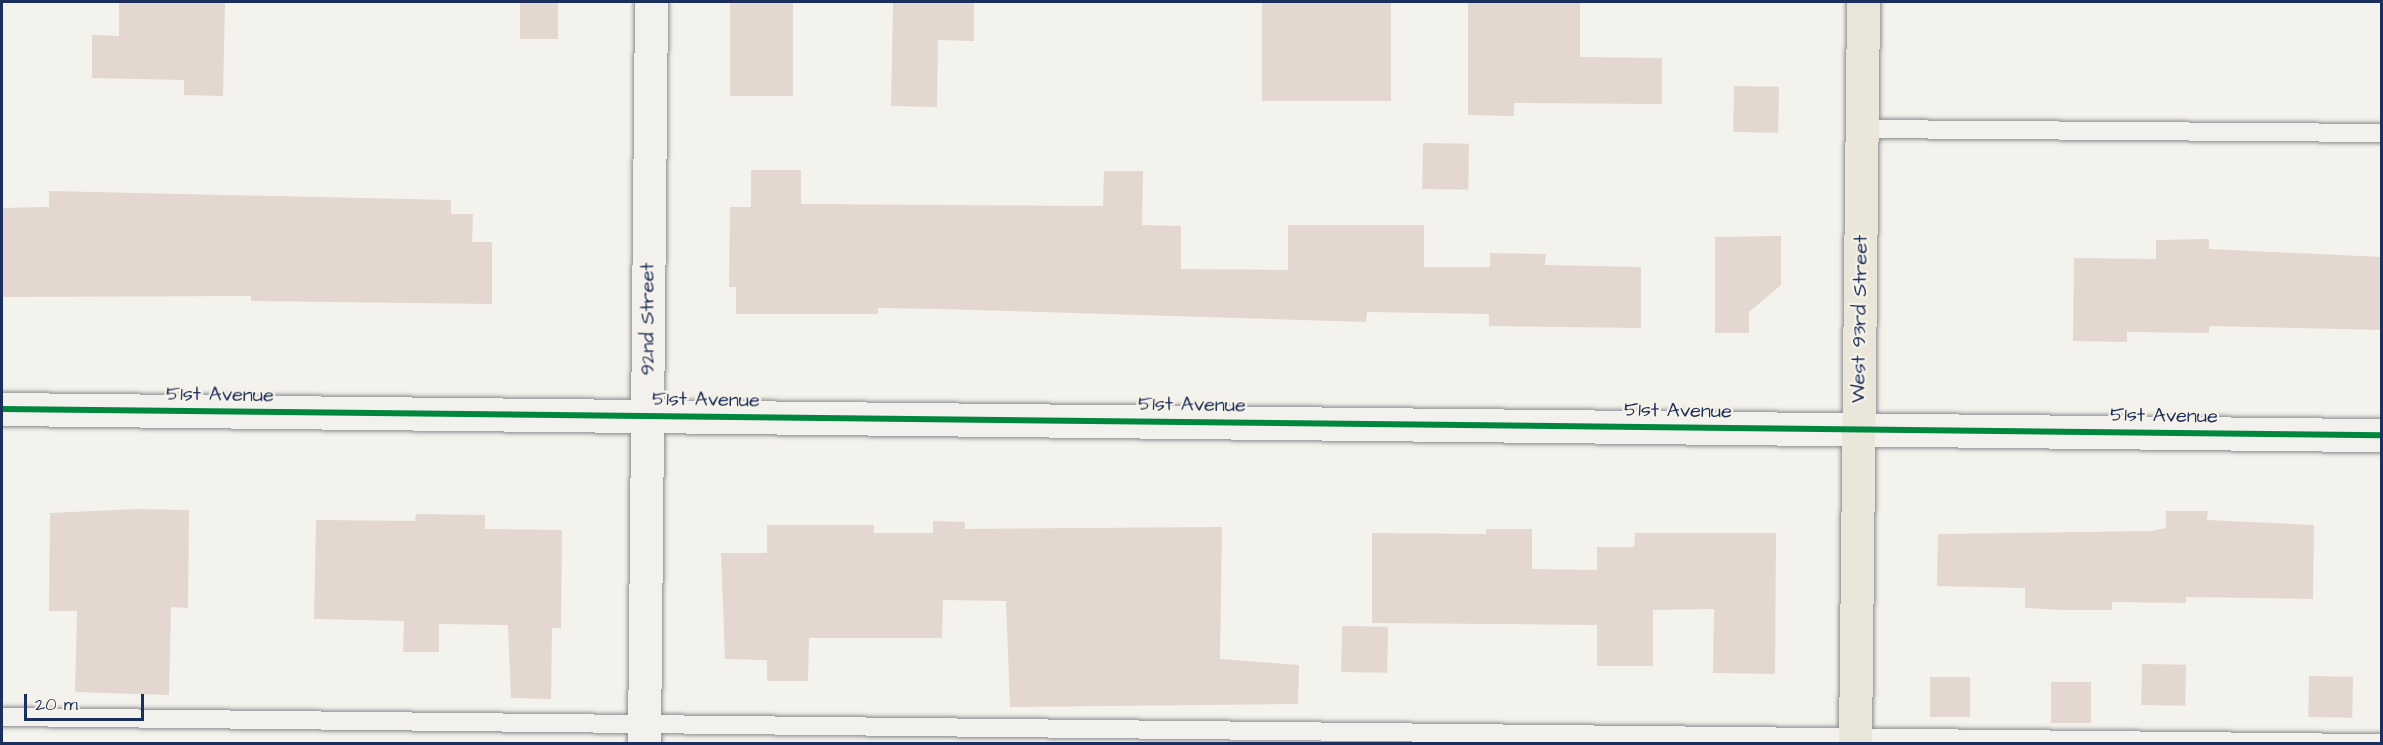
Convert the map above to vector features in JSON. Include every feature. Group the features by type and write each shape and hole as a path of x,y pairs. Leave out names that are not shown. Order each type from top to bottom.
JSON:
{"main road":[{"name":"West 93rd Street","path":"1855,739 1863,2"}],"street":[{"name":"92nd Street","path":"644,734 651,2"},
{"name":"51st Avenue","path":"2,410 2382,435"}],"lane":[{"path":"1862,129 2382,133"},
{"path":"2,717 644,734 2382,743"}],"building":[{"path":"119,2 225,2 223,96 184,95 184,80 92,78 92,35 119,36"},
{"path":"520,2 558,2 558,39 520,39"},
{"path":"730,2 793,2 793,96 730,96"},
{"path":"893,2 974,2 974,41 938,40 937,107 891,106"},
{"path":"1262,2 1391,2 1391,101 1262,101"},
{"path":"1468,2 1580,2 1580,57 1662,58 1662,104 1514,103 1514,116 1468,115"},
{"path":"1734,86 1779,87 1778,133 1733,132"},
{"path":"1423,143 1469,144 1468,190 1422,189"},
{"path":"751,170 801,170 801,204 1103,206 1104,171 1143,171 1142,225 1181,226 1181,269 1288,270 1288,225 1424,225 1424,267 1490,267 1490,253 1546,254 1545,265 1641,267 1641,328 1489,326 1489,314 1367,312 1366,322 878,308 878,314 736,314 736,287 729,287 730,207 751,207"},
{"path":"49,191 451,200 451,214 473,214 472,242 492,242 492,304 251,301 251,296 2,297 2,208 49,207"},
{"path":"1781,236 1781,285 1749,312 1749,333 1715,333 1715,237"},
{"path":"2209,239 2209,249 2382,257 2382,330 2209,326 2209,333 2127,332 2127,342 2073,341 2074,258 2156,259 2156,240"},
{"path":"137,509 189,510 188,608 171,607 169,695 75,692 77,611 49,611 50,513"},
{"path":"2166,511 2208,511 2207,520 2314,525 2313,599 2186,597 2186,603 2112,602 2112,610 2064,610 2025,608 2025,588 1937,586 1938,534 2151,531 2166,528"},
{"path":"416,514 485,515 485,529 562,530 561,628 552,628 551,699 511,698 508,625 439,624 439,652 403,652 404,621 314,619 316,520 415,521"},
{"path":"933,521 965,522 965,529 1222,527 1220,659 1299,665 1298,704 1010,707 1006,601 943,600 942,638 809,638 808,681 767,681 767,660 725,659 721,553 767,553 767,525 874,525 874,533 933,533"},
{"path":"1486,529 1532,529 1532,569 1597,570 1597,547 1634,547 1635,533 1776,533 1775,674 1713,673 1714,609 1653,610 1653,666 1597,666 1597,625 1372,623 1372,533 1486,534"},
{"path":"1342,626 1388,627 1387,673 1341,672"},
{"path":"2142,664 2186,665 2185,706 2141,705"},
{"path":"2309,676 2353,677 2352,718 2308,717"},
{"path":"1930,677 1970,677 1970,717 1930,717"},
{"path":"2051,682 2091,682 2091,723 2051,723"}],"cycle path":[{"path":"2,409 2382,435"}]}
